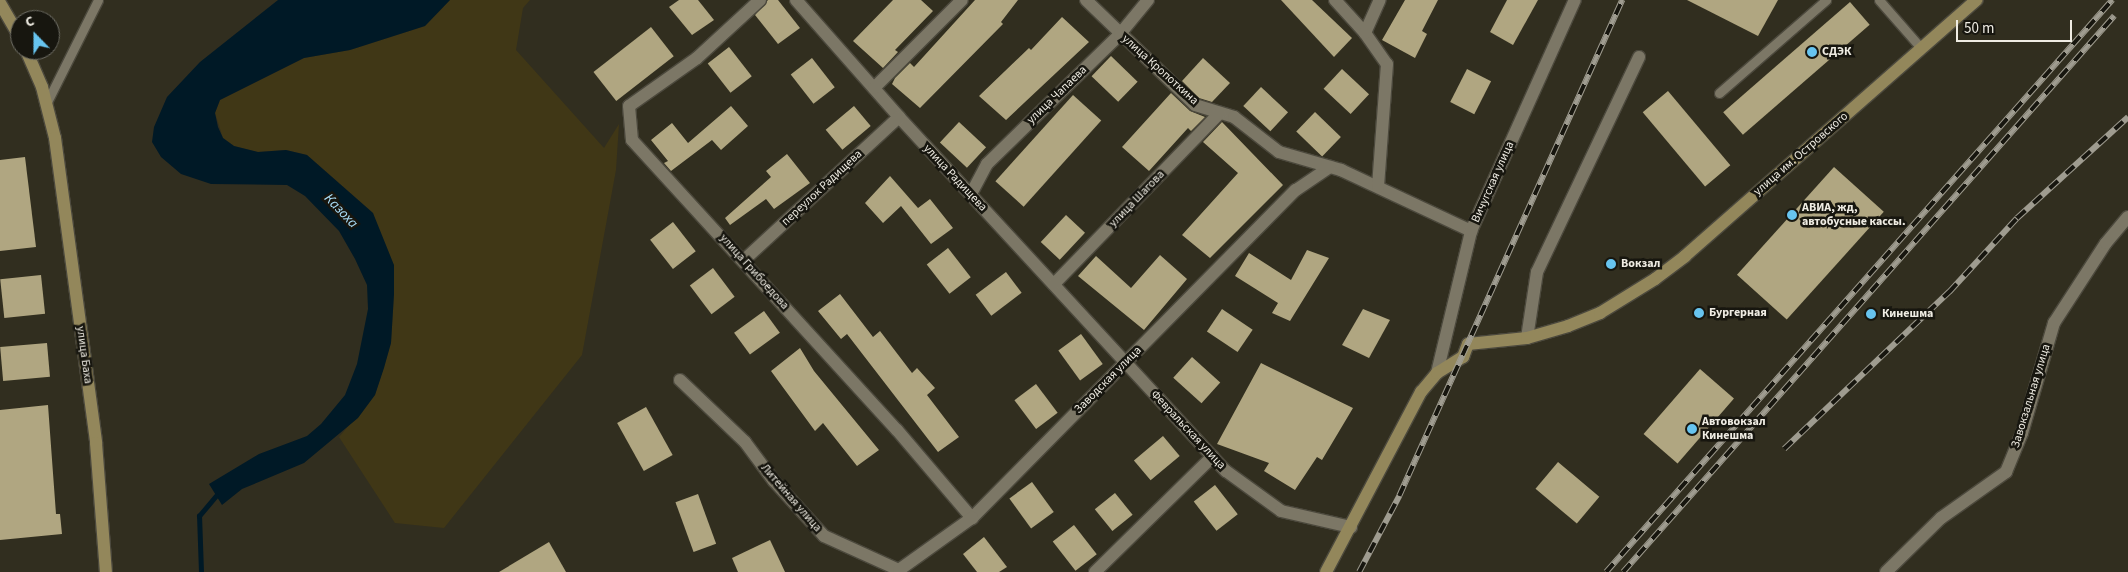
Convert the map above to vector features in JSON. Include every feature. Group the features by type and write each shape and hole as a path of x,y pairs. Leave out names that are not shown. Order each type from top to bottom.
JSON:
{"main road":[{"name":"улица им. Островского","path":"1621,301 1685,256 1976,0"},
{"path":"0,3 10,20"},
{"name":"улица Баха","path":"30,60 47,102 55,138 96,444 106,572"},
{"name":"Вичугская улица","path":"1326,572 1421,392 1437,373 1463,357 1468,344 1527,338 1568,326 1621,301"}],"street":[{"name":"улица Грибоедова","path":"760,0 697,58 629,106 632,140 744,260 897,430 972,518"},
{"name":"улица Радищева","path":"796,0 899,117 1121,358"},
{"path":"874,88 962,0"},
{"name":"улица Кропоткина","path":"1086,0 1195,105 1234,117 1278,152 1330,167 1378,187 1471,231"},
{"name":"улица Чапаева","path":"971,194 987,164 1120,34 1148,0"},
{"path":"1335,0 1365,33 1387,64 1378,187"},
{"path":"1365,33 1380,0"},
{"name":"Вичугская улица","path":"1437,373 1471,231 1575,0"},
{"path":"1527,338 1537,272 1639,57"},
{"name":"улица Шагова","path":"1054,284 1220,113"},
{"name":"переулок Радищева","path":"744,260 899,117"},
{"name":"Заводская улица","path":"972,518 1121,358 1296,190 1330,167"},
{"name":"Завокзальная улица","path":"1886,572 1941,518 2006,472 2022,433 2054,323 2106,243 2128,217"},
{"name":"Февральская улица","path":"1121,358 1226,471 1281,511 1351,526"},
{"name":"Литейная улица","path":"680,380 745,442 774,482 824,536 899,570 972,518"},
{"path":"1095,572 1213,456"}],"lane":[{"path":"47,102 98,0"},
{"path":"1719,93 1826,0"},
{"path":"1879,0 1922,48"}],"shaded area":[{"path":"450,0 530,0 523,8 516,50 604,148 619,124 616,170 582,355 444,528 395,523 339,437 375,395 391,343 394,294 373,213 307,155 286,150 258,152 234,146 223,138 215,113 220,100 304,58 350,50 425,26"}],"water":[{"path":"278,0 450,0 425,26 350,50 304,58 220,100 215,113 223,138 234,146 258,152 286,150 307,155 373,213 394,265 391,343 375,395 358,418 304,463 242,489 222,505 209,484 259,454 307,436 321,424 345,395 357,364 368,309 367,285 355,259 339,231 305,196 287,185 211,184 181,174 161,157 152,142 154,127 167,97 200,62"}],"building":[{"path":"679,0 698,0 714,20 692,35 669,7"},
{"path":"768,0 778,0 800,28 778,44 755,15"},
{"path":"893,0 921,0 933,11 895,50 898,52 883,68 853,41"},
{"path":"975,0 1018,0 1001,22 1003,24 920,108 892,84 895,78 910,63 914,67"},
{"path":"1281,0 1312,0 1352,38 1334,57"},
{"path":"1405,0 1438,0 1422,31 1427,34 1415,58 1382,40"},
{"path":"1507,0 1538,0 1513,45 1490,32"},
{"path":"1687,0 1778,0 1758,36"},
{"path":"1850,2 1870,25 1743,135 1723,112"},
{"path":"1062,17 1089,42 1006,120 979,96 1029,48 1031,50"},
{"path":"651,27 674,56 616,101 593,72"},
{"path":"729,47 752,76 731,93 708,64"},
{"path":"1111,56 1138,82 1118,102 1092,76"},
{"path":"812,58 835,87 814,104 791,75"},
{"path":"1203,58 1230,83 1212,102 1199,98 1182,81"},
{"path":"1342,69 1369,94 1351,114 1324,89"},
{"path":"1467,69 1491,81 1474,114 1450,102"},
{"path":"1261,87 1288,112 1270,131 1243,106"},
{"path":"1668,91 1730,165 1705,187 1643,112"},
{"path":"1171,93 1190,111 1205,117 1191,131 1188,128 1149,171 1122,147"},
{"path":"1073,95 1101,120 1024,207 995,181"},
{"path":"731,106 748,126 721,150 712,140 671,171 664,163 668,161 651,140 672,123 688,143"},
{"path":"854,106 871,126 842,150 826,130"},
{"path":"1315,112 1341,137 1322,156 1296,131"},
{"path":"959,122 986,147 967,168 940,142"},
{"path":"1222,122 1283,185 1210,258 1182,235 1238,173 1203,142"},
{"path":"787,154 810,183 774,209 766,199 730,225 725,218 771,177 766,171"},
{"path":"25,157 36,247 0,251 0,160"},
{"path":"1834,167 1884,212 1787,320 1737,275"},
{"path":"890,176 918,208 930,199 953,228 931,244 901,206 883,223 865,203"},
{"path":"1066,215 1085,233 1060,260 1041,242"},
{"path":"673,222 696,251 673,269 650,240"},
{"path":"948,248 971,277 950,294 927,265"},
{"path":"1307,250 1329,258 1290,321 1272,313 1278,303 1235,276 1249,253 1291,280"},
{"path":"1160,255 1187,279 1144,330 1078,276 1096,256 1131,288"},
{"path":"713,268 735,297 712,314 690,285"},
{"path":"1006,272 1022,293 991,316 976,295"},
{"path":"41,275 45,314 4,318 0,279"},
{"path":"840,294 873,337 880,331 912,373 917,368 935,388 927,395 959,437 938,452 847,334 841,339 818,311"},
{"path":"1222,309 1253,330 1238,352 1207,331"},
{"path":"1363,309 1390,320 1369,358 1342,345"},
{"path":"764,311 780,333 750,355 734,333"},
{"path":"1081,334 1103,364 1080,380 1058,350"},
{"path":"47,343 50,377 3,381 0,347"},
{"path":"800,348 814,371 879,450 857,466 823,423 815,431 771,371"},
{"path":"1192,357 1220,382 1202,403 1173,378"},
{"path":"1261,363 1353,408 1322,460 1317,457 1295,490 1264,471 1269,463 1217,444"},
{"path":"1700,369 1734,399 1678,463 1644,434"},
{"path":"1036,384 1058,413 1036,429 1014,400"},
{"path":"48,405 56,514 60,514 62,534 0,540 0,410"},
{"path":"646,407 673,455 644,471 617,423"},
{"path":"1163,436 1180,456 1151,480 1134,460"},
{"path":"1558,462 1599,497 1577,524 1536,489"},
{"path":"1032,482 1054,512 1031,528 1009,498"},
{"path":"1215,485 1238,514 1217,531 1194,502"},
{"path":"1115,493 1133,515 1112,531 1095,509"},
{"path":"698,494 716,544 694,552 675,502"},
{"path":"1074,525 1097,554 1076,571 1053,542"},
{"path":"984,537 1007,567 999,572 977,572 963,554"},
{"path":"770,540 785,572 738,572 732,558"},
{"path":"549,542 566,572 499,572"}],"waterway":[{"name":"Казоха","path":"201,572 199,516 216,496"}],"railway":[{"path":"1359,572 1399,496 1622,0"},
{"path":"1606,572 2112,0"},
{"path":"1623,572 2114,16"},
{"path":"1784,449 1949,292 2017,218 2128,117"}],"place":[{"name":"СДЭК","path":"1812,52"},
{"name":"АВИА, жд, автобусные кассы.","path":"1792,215"},
{"name":"Вокзал","path":"1611,264"},
{"name":"Бургерная","path":"1699,313"},
{"name":"Кинешма","path":"1871,314"},
{"name":"Автовокзал Кинешма","path":"1692,429"}]}
